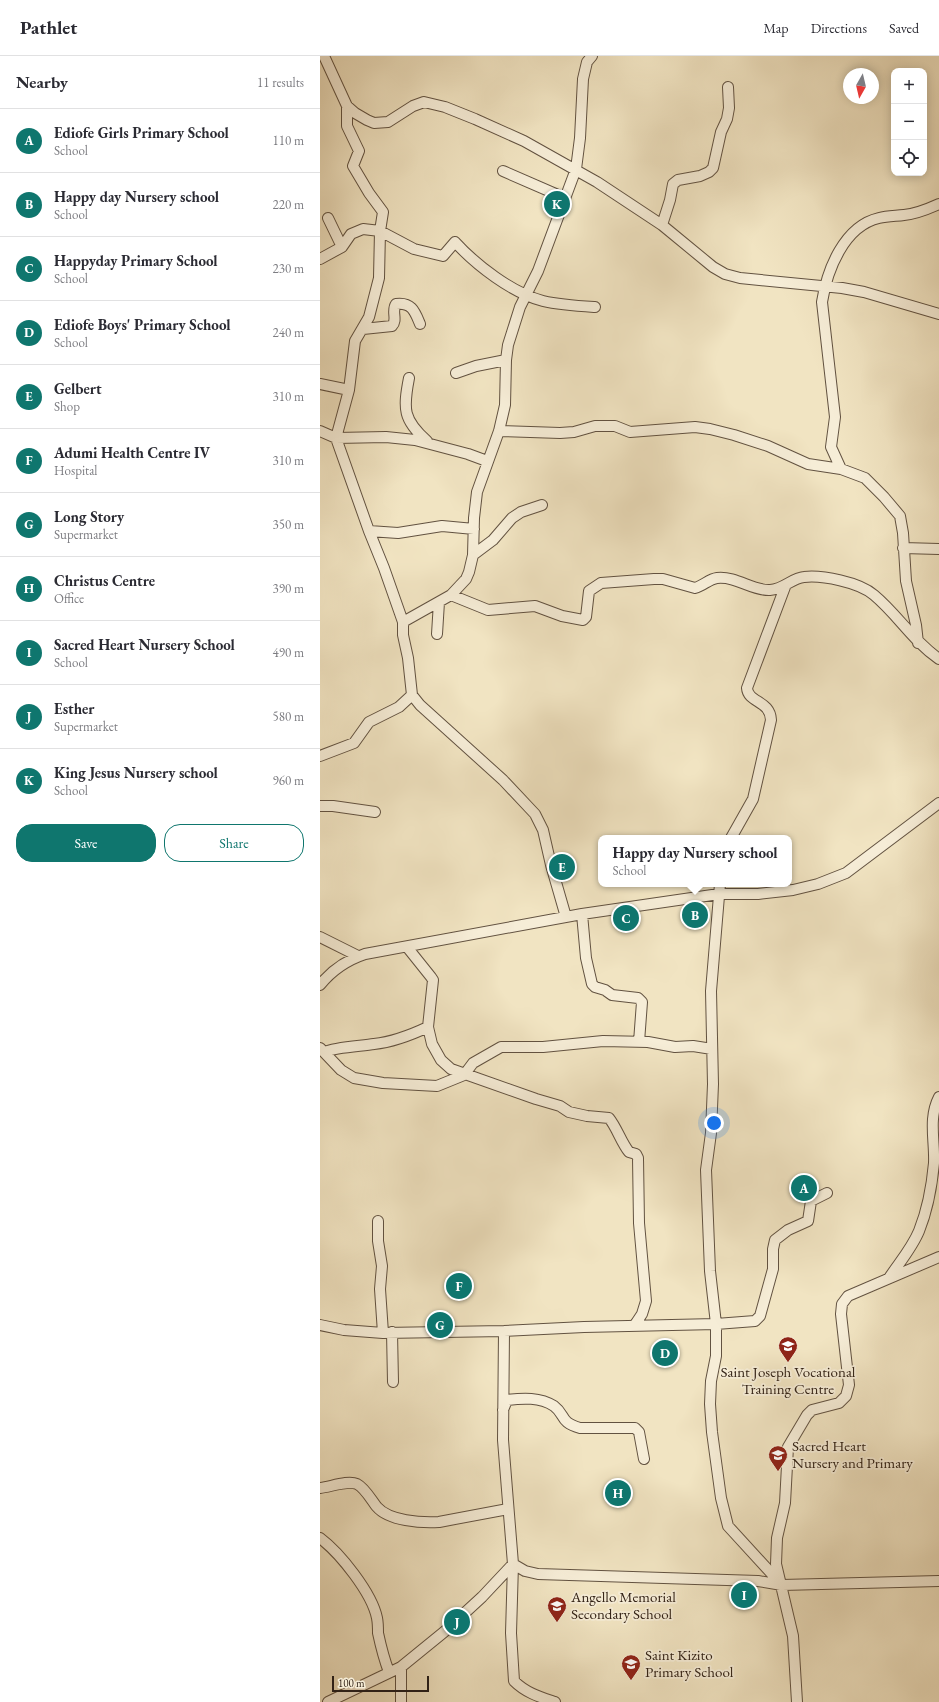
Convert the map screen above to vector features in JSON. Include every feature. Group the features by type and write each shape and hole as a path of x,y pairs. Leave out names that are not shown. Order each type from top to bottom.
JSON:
{"street":[{"path":"324,56 347,106 347,126 359,151 353,166 369,193 383,212 380,231 379,278 369,317 364,329 356,341 349,390 336,438 403,622 403,636 408,658 412,695 420,705 503,780 535,814 544,830 551,864 566,917"},
{"path":"403,622 451,594 466,579 473,555 475,500 487,461 499,431 506,397 506,360 513,327 538,271 576,169 580,138 583,78 587,62 592,56"},
{"path":"662,225 673,184 678,180 700,176 709,172 713,168 729,108 728,87"},
{"path":"347,106 367,120 382,124 395,119 418,104 424,102 434,103 506,132 576,169 619,195 662,225 713,267 725,274 740,278 824,286 864,292 939,314"},
{"path":"503,171 565,198"},
{"path":"841,469 831,447 834,417 822,312 824,286 840,248 869,221 880,218 906,215 939,204"},
{"path":"328,218 342,247"},
{"path":"320,260 342,247 351,234 363,229 380,231 414,249 443,256 455,242 465,253 493,276 527,294 547,302 595,307"},
{"path":"364,329 392,326 395,321 394,306 396,304 403,303 410,305 413,308 420,324"},
{"path":"456,373 476,366 506,360"},
{"path":"409,378 405,405 408,416 415,430 429,443"},
{"path":"320,384 349,390"},
{"path":"499,431 560,434 606,425 621,428 630,432 695,427 710,429 768,446 808,464 841,469 865,478 897,510 900,516 906,581 916,625 918,643"},
{"path":"320,431 336,438 386,437 429,443 487,461"},
{"path":"473,555 493,540 512,518 521,512 542,505"},
{"path":"369,531 398,533 442,526 474,529"},
{"path":"904,548 939,549"},
{"path":"451,594 488,610 535,606 562,616 583,620 586,617 589,591 601,583 663,579 695,588 710,580 721,578 739,581 761,590 771,590 785,587 792,581 802,577 834,579 873,594 918,643 939,659"},
{"path":"733,835 753,799 771,720 771,714 768,708 750,696 747,693 747,688 785,587"},
{"path":"437,634 439,602"},
{"path":"320,756 354,743 369,722 399,707 412,695"},
{"path":"320,986 335,970 358,956 365,954 719,889 786,891 818,884 846,873 939,803"},
{"path":"320,806 375,812"},
{"path":"719,889 711,991 711,1133 706,1170 710,1271 716,1324 716,1356 711,1381 710,1404 721,1498 728,1526 782,1585"},
{"path":"582,914 586,958 592,984 612,995 638,998 642,1002 639,1042"},
{"path":"320,937 358,956"},
{"path":"407,947 429,973 432,980 428,1027 432,1044 441,1060 450,1069 464,1075 560,1106 574,1113 609,1118 616,1126 626,1149 629,1152 636,1154 638,1158 639,1223 646,1301 642,1314 634,1326"},
{"path":"322,1050 351,1048 383,1043 410,1036 428,1027"},
{"path":"322,1050 341,1070 354,1078 382,1083 437,1086 464,1075 473,1063 501,1047 543,1047 603,1041 639,1042 675,1047 693,1046 712,1049"},
{"path":"890,1278 919,1231 926,1205 934,1161 932,1118 935,1104 939,1097"},
{"path":"320,1325 344,1330 387,1332 504,1331 716,1324 755,1321 758,1320 773,1269 773,1249 775,1240 788,1230 808,1221 812,1201 827,1193"},
{"path":"378,1221 378,1241 382,1266 380,1289 393,1382"},
{"path":"797,1702 793,1636 775,1555 777,1538 785,1503 788,1447 807,1415 812,1410 839,1403 846,1396 849,1385 841,1314 842,1304 848,1296 939,1257"},
{"path":"504,1331 503,1440 513,1564 511,1633 514,1681 529,1693 556,1702"},
{"path":"503,1410 507,1400 527,1398 540,1400 554,1407 566,1423 572,1426 580,1428 635,1428 639,1432 644,1459"},
{"path":"320,1488 350,1483 357,1484 384,1513 414,1521 439,1522 508,1509"},
{"path":"320,1538 329,1545 350,1570 371,1601 377,1618 381,1647 389,1672"},
{"path":"513,1564 525,1571 538,1574 758,1581 782,1585 939,1581"},
{"path":"328,1702 401,1667 444,1632 482,1597 513,1564"},
{"path":"401,1667 402,1702"}],"place":[{"name":"King Jesus Nursery school","path":"557,204"},
{"name":"Gelbert","path":"562,867"},
{"name":"Happy day Nursery school","path":"695,915"},
{"name":"Happyday Primary School","path":"626,918"},
{"name":"Ediofe Girls Primary School","path":"804,1188"},
{"name":"Adumi Health Centre IV","path":"459,1286"},
{"name":"Long Story","path":"440,1325"},
{"name":"Ediofe Boys' Primary School","path":"665,1353"},
{"name":"Saint Joseph Vocational Training Centre","path":"788,1363"},
{"name":"Sacred Heart Nursery and Primary","path":"778,1472"},
{"name":"Christus Centre","path":"618,1493"},
{"name":"Sacred Heart Nursery School","path":"744,1595"},
{"name":"Esther","path":"457,1622"},
{"name":"Angello Memorial Secondary School","path":"557,1623"},
{"name":"Saint Kizito Primary School","path":"631,1681"}]}
